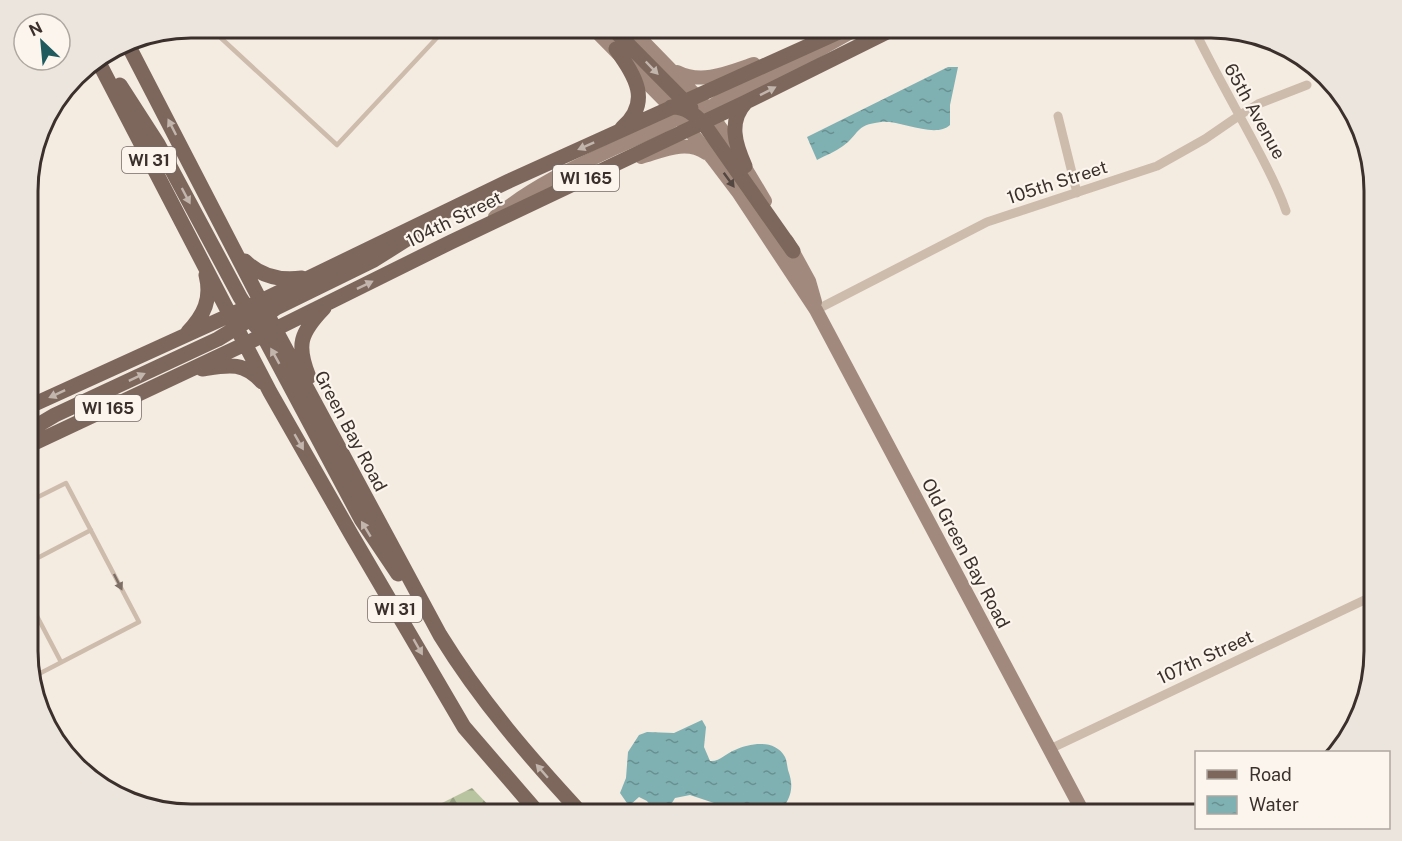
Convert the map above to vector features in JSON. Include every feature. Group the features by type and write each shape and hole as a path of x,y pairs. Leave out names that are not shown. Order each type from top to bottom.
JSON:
{"main road":[{"path":"622,38 693,112 793,251"},
{"name":"104th Street","path":"259,319 330,302 624,160 693,112 790,53 825,38"},
{"name":"104th Street","path":"259,319 311,277 618,131 693,112 746,102 875,38"},
{"path":"616,49 634,77 639,94 638,105 633,116 618,131"},
{"name":"Green Bay Road","path":"131,50 237,254 259,319 320,414 425,610 460,666 503,725 573,804"},
{"path":"104,65 156,140 259,319 367,531 425,610"},
{"name":"WI 31","path":"103,66 270,392 464,727 530,804"},
{"path":"745,166 736,144 734,125 738,111 746,102"},
{"path":"245,344 245,335 259,319 374,260 452,208"},
{"path":"237,254 253,269 265,276 285,279 311,277"},
{"path":"186,334 201,316 207,300 208,286 202,261"},
{"path":"320,414 321,406 301,348 308,327 330,302"},
{"path":"38,425 233,322 242,315 259,319"},
{"name":"WI 165","path":"38,402 186,334 233,322"},
{"name":"WI 165","path":"38,441 245,344"},
{"path":"188,370 226,366 241,367 254,374 270,392"}],"street":[{"name":"Old Green Bay Road","path":"604,38 693,112 745,166 813,291 816,310"},
{"name":"Old Green Bay Road","path":"640,38 672,69 711,156 738,192 816,310 1078,803"},
{"path":"484,226 542,183 730,95 840,38"},
{"name":"65th Avenue","path":"1198,38 1280,193 1286,211"},
{"path":"672,69 689,77 710,77 790,53"},
{"name":"105th Street","path":"816,310 987,222 1157,166 1205,139 1258,104 1307,85"},
{"path":"1058,116 1077,192"},
{"path":"624,160 689,146 699,148 711,156"},
{"name":"107th Street","path":"1050,749 1364,600"}],"lane":[{"path":"220,38 337,145 436,38"},
{"path":"38,497 66,483 139,622 40,673"},
{"path":"38,558 91,530"},
{"path":"38,618 61,662"}],"green space":[{"path":"472,788 487,804 440,804"}],"water":[{"path":"948,67 958,67 950,105 950,125 944,129 927,130 889,122 872,123 862,128 840,148 817,160 807,137"},
{"path":"702,720 706,727 704,747 710,761 755,744 775,747 781,751 786,760 791,783 789,798 786,803 715,803 690,795 675,798 672,804 649,804 639,797 632,804 627,804 620,793 626,778 628,752 639,735 647,732 674,733"}]}
